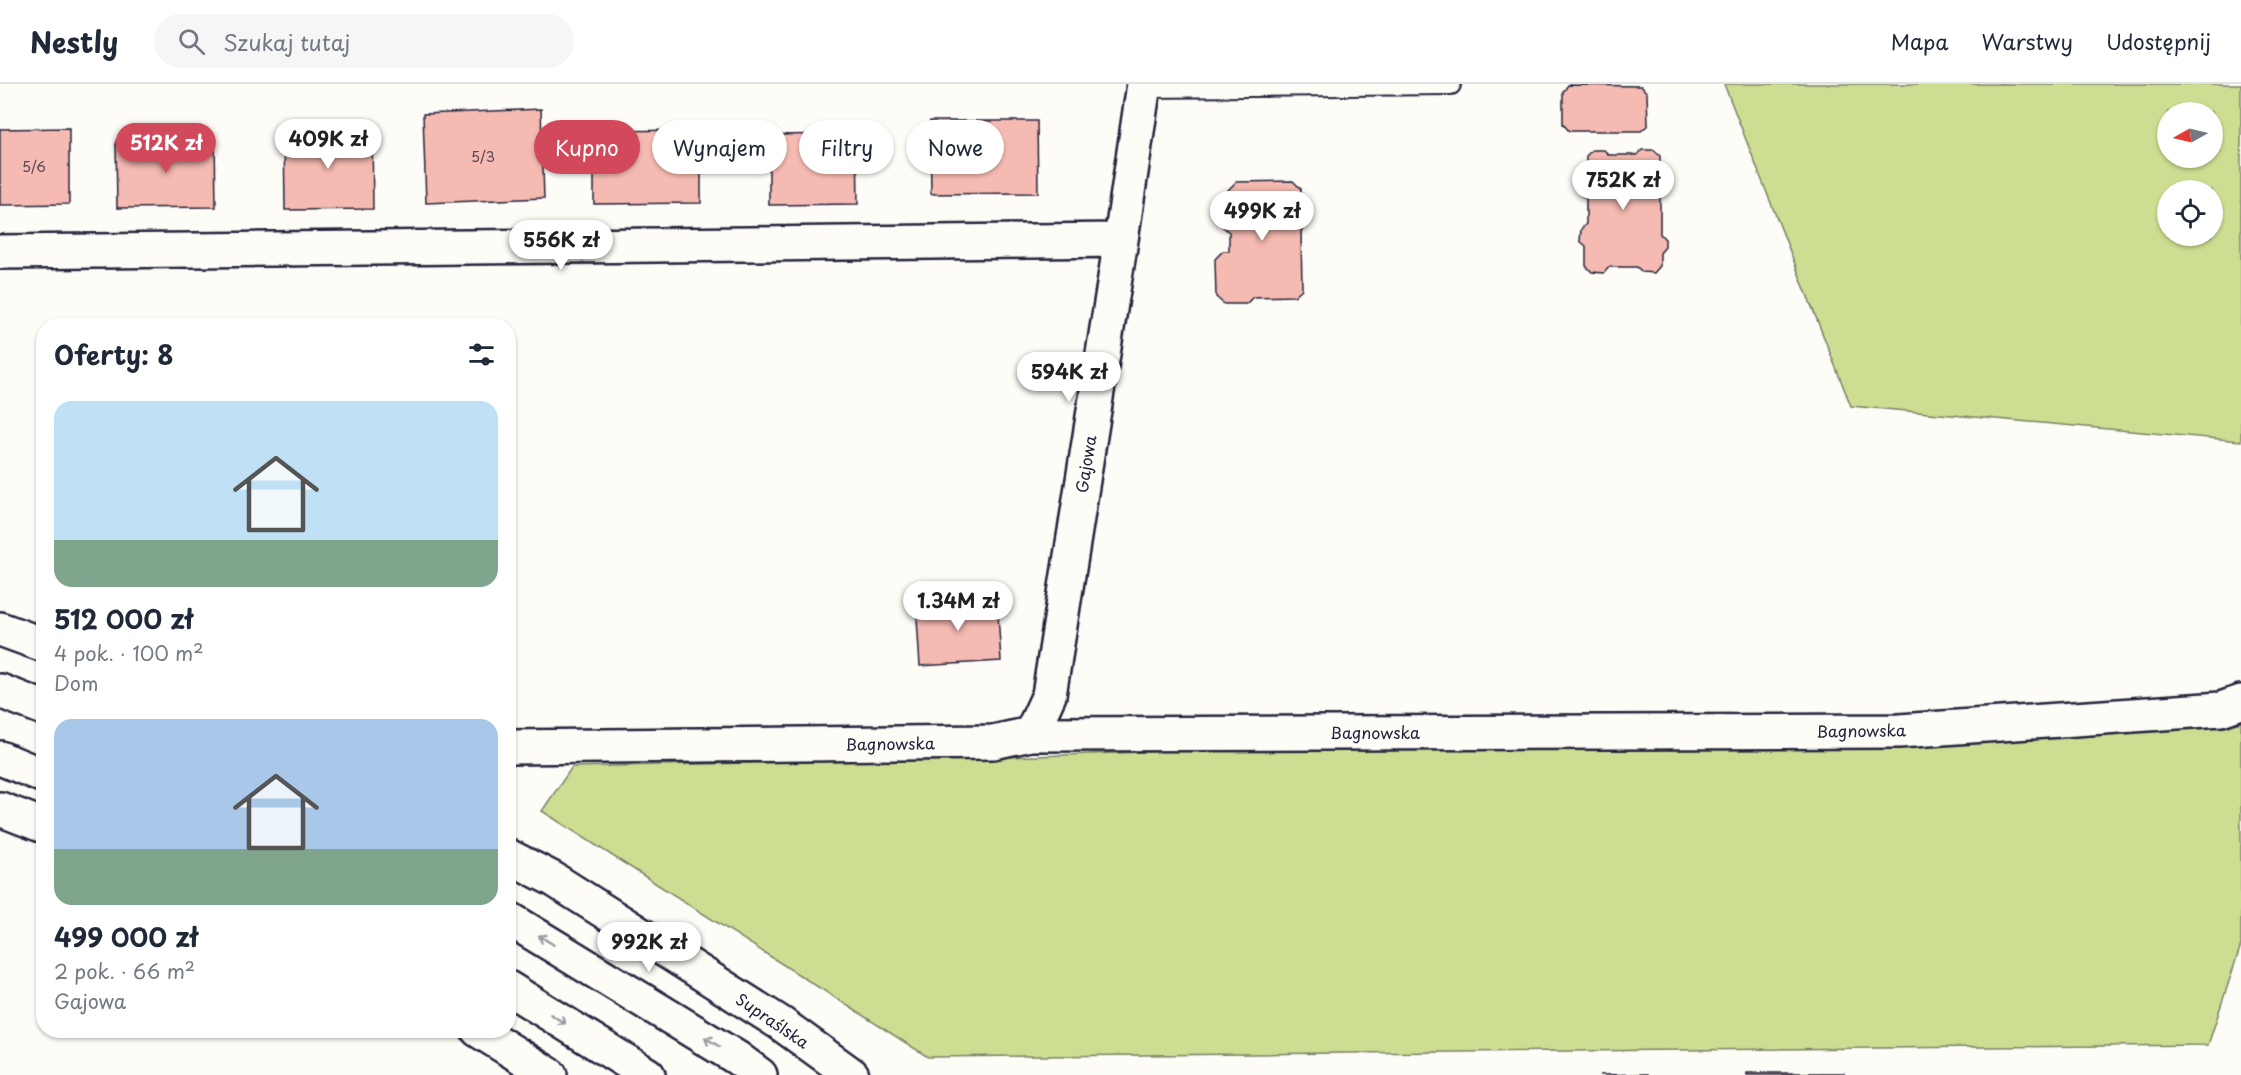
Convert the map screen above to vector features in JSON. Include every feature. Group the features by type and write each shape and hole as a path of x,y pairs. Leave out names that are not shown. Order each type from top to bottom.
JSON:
{"street":[{"name":"Gajowa","path":"1031,734 1049,695 1143,86"},
{"path":"0,252 1121,240"},
{"path":"0,629 36,642"},
{"path":"0,691 36,705"},
{"name":"Bagnowska","path":"516,747 993,742 1031,734 1899,731 2221,709 2241,702"},
{"path":"0,758 36,773"},
{"path":"0,809 36,823"},
{"name":"Supraślska","path":"516,860 554,879 760,1010 852,1075"},
{"path":"516,923 728,1052 760,1075"},
{"path":"516,993 648,1075"},
{"path":"491,1038 550,1075"}],"lane":[{"path":"1143,86 1451,85"}],"green space":[{"path":"1724,84 2241,84 2241,441 1851,406"},
{"path":"2241,711 2241,945 2208,1045 928,1057 542,811 572,767 1008,757"}],"building":[{"path":"1568,85 1641,86 1647,93 1648,125 1641,131 1569,131 1563,124 1563,92"},
{"path":"541,109 541,120 534,120 534,174 543,174 544,198 426,203 423,114"},
{"path":"1004,121 1037,121 1038,193 931,194 931,174 1004,174"},
{"path":"69,128 69,204 0,205 0,129"},
{"path":"372,130 373,209 285,210 284,131"},
{"path":"652,130 652,174 701,174 701,203 594,204 594,174 640,174 640,131"},
{"path":"787,135 799,135 799,174 858,174 858,204 769,205 769,174 787,174"},
{"path":"215,140 216,207 117,208 116,141"},
{"path":"1592,150 1604,150 1609,155 1637,155 1642,150 1654,150 1660,156 1660,170 1665,175 1665,183 1660,189 1660,234 1665,239 1665,247 1660,253 1660,266 1654,273 1642,272 1637,267 1609,267 1604,273 1592,272 1586,266 1586,246 1580,241 1581,229 1586,224 1586,199 1580,194 1581,182 1586,177 1586,156"},
{"path":"1293,181 1301,189 1301,203 1308,209 1308,224 1301,231 1302,289 1294,296 1253,297 1246,304 1224,304 1216,297 1215,259 1223,251 1229,251 1229,232 1222,226 1222,210 1229,204 1228,190 1236,182"},
{"path":"997,598 1001,661 920,666 916,603"},
{"path":"1747,1073 1796,1073 1796,1075 1747,1075"},
{"path":"1796,1073 1844,1073 1844,1075 1796,1075"},
{"path":"1648,1074 1648,1075 1600,1075"}]}
